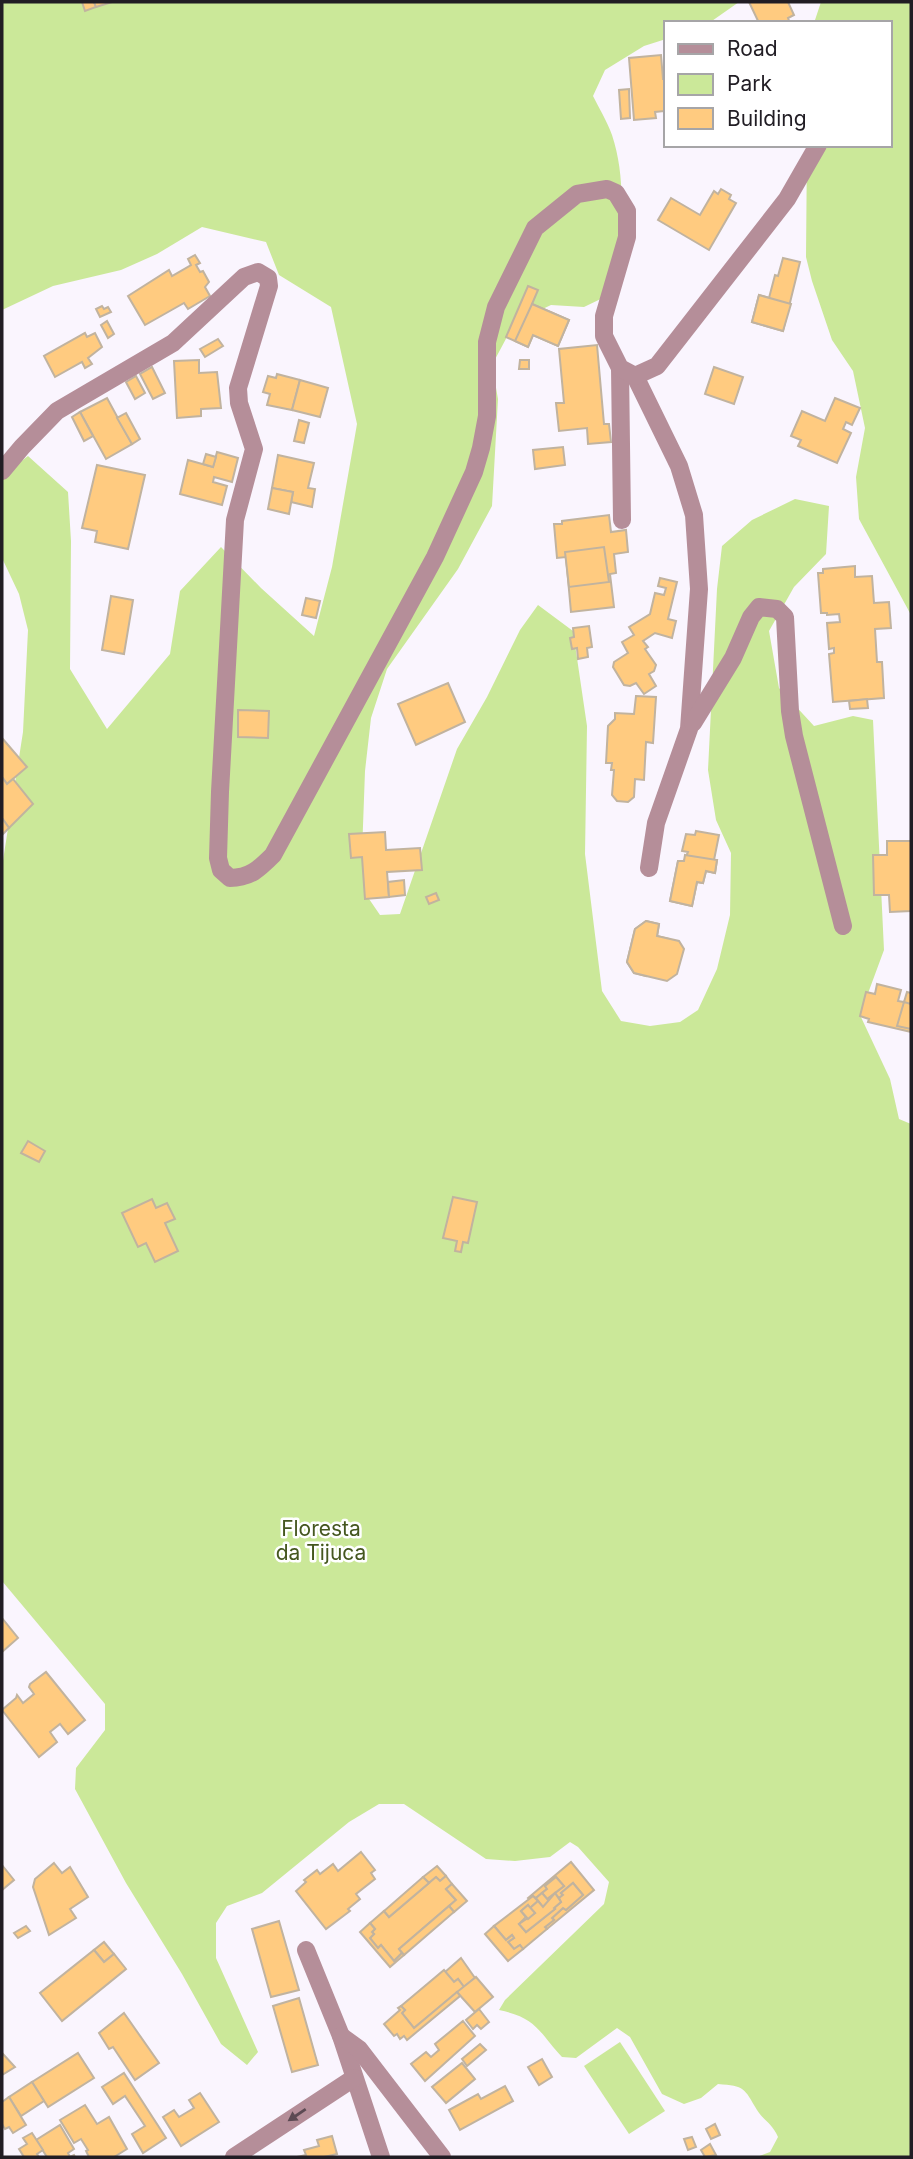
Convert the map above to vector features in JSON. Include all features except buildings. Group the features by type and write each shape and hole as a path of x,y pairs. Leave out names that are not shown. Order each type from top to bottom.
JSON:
{"street":[{"path":"628,372 657,366 787,199 817,147"},
{"path":"2,471 57,411 173,343 244,277 258,272 268,278 269,286 238,388 239,403 254,449 239,499 234,534 218,858 221,870 230,878 240,878 257,872 273,855 435,557 474,472 487,416 486,342 496,307 535,228 577,194 607,188 616,192 627,211 627,237 604,316 604,336 628,372 678,466 694,515 699,589 689,729"},
{"path":"622,520 628,372"},
{"path":"649,868 656,823 689,729 733,658 751,617 760,607 777,609 785,617 794,736 843,926"},
{"path":"306,1950 341,2036 381,2157"},
{"path":"341,2036 359,2049 442,2157"},
{"path":"234,2157 354,2078"}],"green space":[{"name":"Floresta da Tijuca","path":"2,2 739,2 712,21 664,21 664,40 644,46 605,70 593,96 612,135 622,194 620,234 611,294 584,307 551,305 515,322 492,365 498,399 492,506 458,569 387,669 371,718 365,771 362,853 367,896 380,915 400,914 457,749 487,697 520,630 538,605 573,631 587,726 585,854 602,991 621,1021 650,1026 680,1022 698,1010 717,969 730,915 731,853 716,820 708,770 717,589 722,546 752,520 795,499 829,506 826,554 794,587 769,631 779,688 814,726 853,716 873,720 884,950 860,1015 890,1079 899,1119 911,1124 911,2157 757,2157 770,2152 778,2137 743,2090 718,2084 701,2098 684,2104 662,2094 630,2037 617,2028 576,2058 562,2057 536,2027 522,2017 499,2010 505,2000 604,1904 609,1882 578,1847 570,1842 550,1857 515,1861 486,1859 404,1804 379,1804 349,1822 262,1893 227,1906 216,1923 216,1958 258,2052 247,2065 221,2044 126,1883 75,1789 76,1768 105,1730 105,1704 2,1581 2,867 23,732 28,630 19,594 2,558 2,476 28,456 68,492 71,541 70,669 107,729 170,654 180,591 221,547 314,636 332,567 357,424 331,307 279,275 266,242 202,227 157,254 121,270 53,286 2,310"},
{"path":"821,2 911,2 911,615 859,519 856,477 865,428 853,371 832,340 806,257 807,147 892,147 892,21 815,21"},
{"path":"620,2042 665,2111 629,2134 584,2066"}]}
